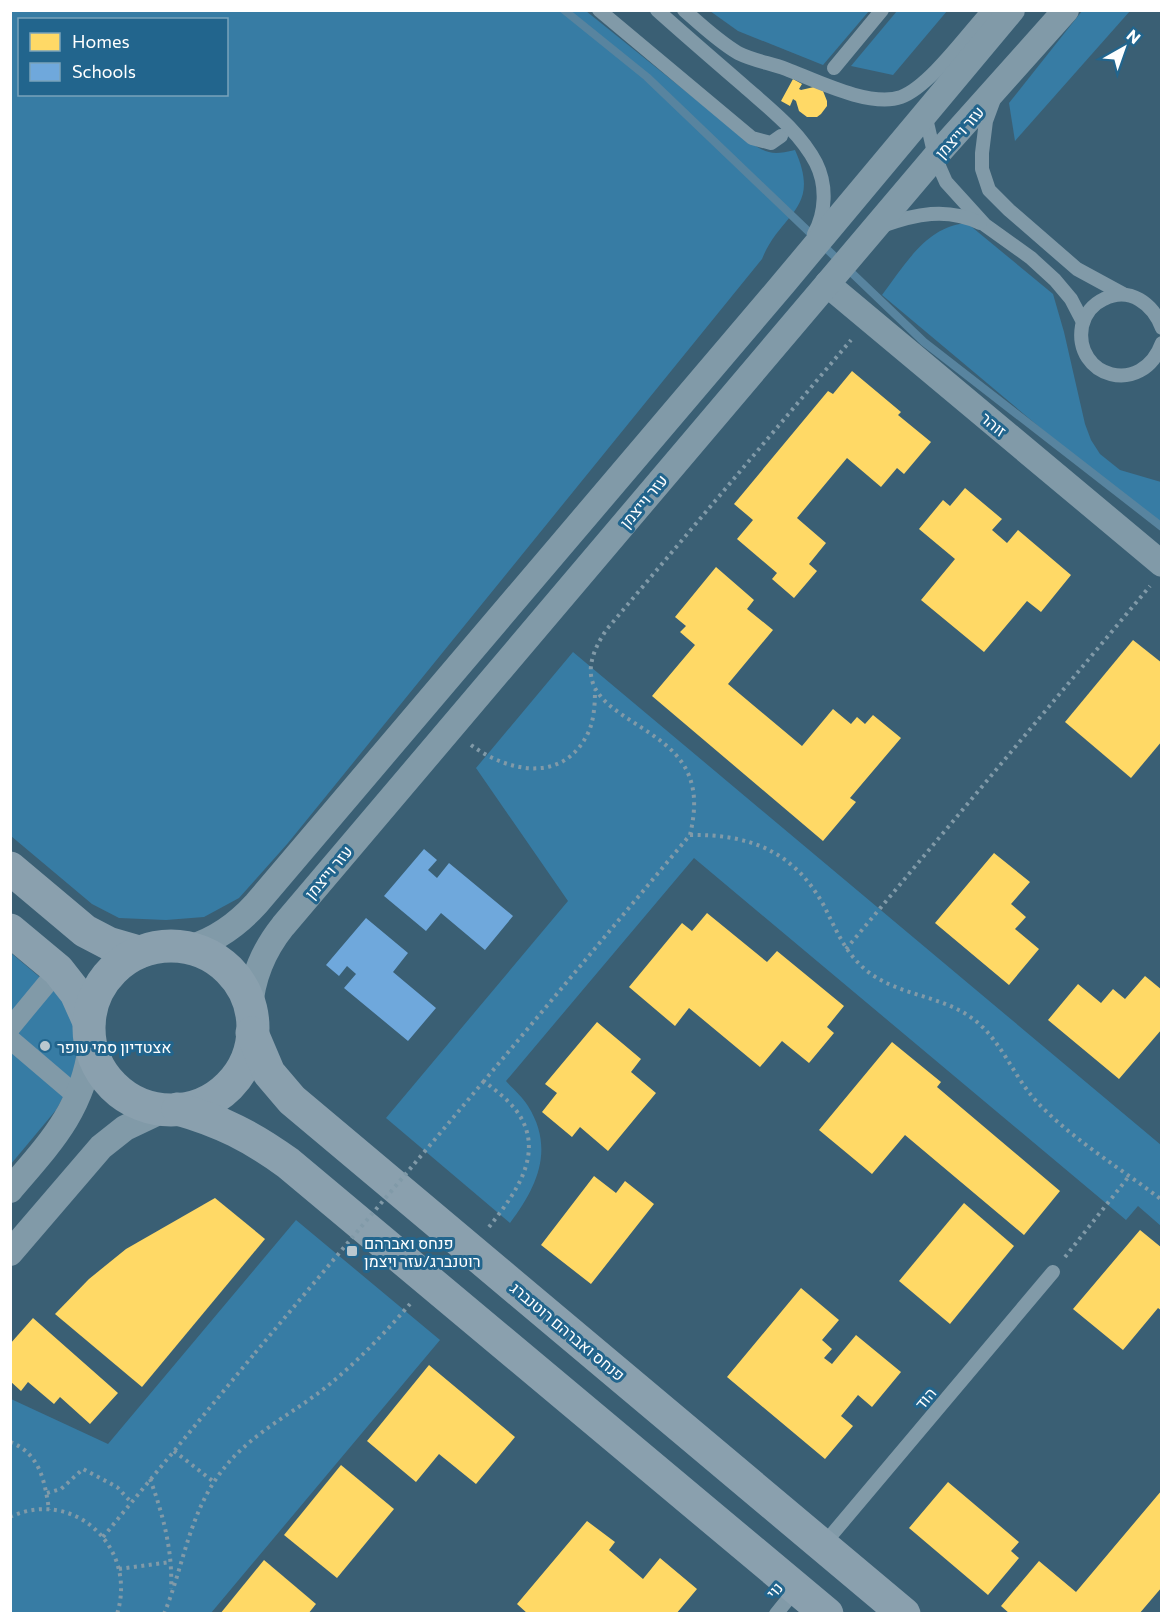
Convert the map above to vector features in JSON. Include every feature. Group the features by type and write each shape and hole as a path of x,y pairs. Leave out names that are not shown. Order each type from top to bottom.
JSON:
{"main road":[{"path":"10,868 85,931 108,943 139,952"},
{"path":"10,930 58,970 76,993 101,1070 118,1090 141,1104 172,1109 220,1122 277,1155 827,1614"},
{"path":"90,1034 94,997 108,975 139,952 163,946 189,948 212,957 233,974 246,996 251,1021 251,1046 241,1070 224,1090 203,1103 172,1109"},
{"name":"פנחס ואברהם רוטנברג","path":"251,1021 269,1074 285,1093 904,1614"}],"street":[{"name":"עזר וייצמן","path":"189,948 225,932 256,904 783,284 1012,10"},
{"name":"עזר וייצמן","path":"251,1021 252,988 260,963 277,933 935,157 999,88 1066,10"},
{"name":"זוהר","path":"827,284 1158,573"},
{"path":"13,1020 58,970"},
{"path":"10,1190 65,1123 78,1096 90,1034"},
{"path":"10,1039 78,1096"},
{"path":"10,1253 101,1147 125,1128 172,1109"}],"lane":[{"path":"598,10 752,138 771,143 781,136"},
{"path":"657,10 797,135 816,163 822,183 824,209 819,225 783,284"},
{"path":"684,10 736,52 756,61 783,68 844,93 883,99 900,97 919,87 989,10"},
{"path":"834,68 882,10"},
{"path":"999,88 986,121 983,137 982,169 989,190 1008,210 1077,269 1123,294 1137,297 1148,305 1157,315 1161,328"},
{"path":"925,114 935,157 946,182 984,225"},
{"path":"875,228 909,216 945,212 966,216 984,225 1030,258 1055,280 1071,299 1083,322"},
{"path":"1123,294 1110,296 1098,302 1089,311 1083,322 1081,335 1085,353 1097,368 1107,374 1130,376 1150,365 1157,356 1161,343"},
{"name":"הוד","path":"823,1545 1053,1272"},
{"name":"נוי","path":"776,1614 797,1588"}],"path":[{"path":"450,728 492,759 522,768 550,767 567,759 580,747 590,730 594,709 595,689 590,669 592,657 607,629 868,318"},
{"path":"846,949 1158,573"},
{"path":"103,1537 690,835 694,794 692,783 681,762 665,743 610,706 595,689"},
{"path":"690,835 708,834 742,839 772,851 787,860 812,887 846,949 860,965 880,980 907,992 948,1004 978,1023 1000,1049 1019,1081 1043,1108 1088,1146 1161,1200"},
{"path":"468,1247 488,1228 514,1192 529,1159 530,1144 526,1128 518,1113 484,1081"},
{"path":"1053,1272 1130,1175"},
{"path":"164,1614 190,1531 214,1482 231,1459 253,1437 324,1389 352,1365 430,1281"},
{"path":"10,1442 26,1450 34,1459 42,1474 49,1510"},
{"path":"174,1451 214,1482"},
{"path":"47,1493 61,1489 83,1469 117,1487 131,1502"},
{"path":"150,1478 167,1537 171,1562 170,1598"},
{"path":"10,1517 25,1512 49,1510 73,1515 94,1528 110,1547 119,1569 122,1592 117,1614"},
{"path":"119,1569 171,1562"}],"shaded area":[{"path":"10,11 586,11 745,139 768,152 780,153 795,150 802,170 804,186 801,198 796,209 770,243 762,259 288,843 239,898 204,917 166,920 119,918 92,904 11,836"},
{"path":"710,11 869,11 823,65 738,31"},
{"path":"897,11 947,11 893,75 851,66"},
{"path":"1082,11 1130,11 1015,141 1009,103"},
{"path":"967,223 1053,294 1091,440 1100,454 1120,470 1161,482 1161,529 882,295 908,260 928,239 940,231"},
{"path":"573,652 1161,1145 1161,1226 1138,1206 1126,1220 694,858 506,1081 526,1102 536,1122 541,1152 535,1181 510,1223 386,1118 568,901 476,768"},
{"name":"אצטדיון סמי עופר","path":"11,953 61,995 78,1026 80,1067 56,1110 11,1164"},
{"path":"296,1220 440,1340 211,1613 11,1613 11,1399 108,1444"}],"building: Homes":[{"path":"793,79 802,84 799,89 801,90 814,87 823,91 827,106 817,117 807,117 799,111 793,99 790,106 781,101"},
{"path":"852,371 901,412 898,415 931,442 904,474 897,468 881,487 847,458 797,518 826,543 809,564 817,571 794,598 772,579 777,573 737,539 753,520 734,504 828,391 833,394"},
{"path":"965,488 1002,519 992,530 1007,543 1018,530 1071,575 1041,612 1027,601 984,652 921,600 955,559 919,529 943,500 950,506"},
{"path":"716,567 754,600 747,609 773,630 728,684 802,746 833,709 851,724 857,717 865,724 873,715 901,738 850,798 856,802 823,841 652,696 695,645 680,632 686,626 675,617"},
{"path":"1133,640 1162,663 1162,741 1131,778 1065,722"},
{"path":"994,853 1030,882 1011,904 1026,917 1015,929 1039,949 1009,985 935,923"},
{"path":"707,913 767,962 777,951 844,1006 827,1027 834,1033 809,1063 782,1041 760,1067 689,1008 675,1026 629,987 682,923 692,931"},
{"path":"1145,976 1162,990 1162,1029 1119,1079 1048,1020 1078,984 1101,1003 1113,989 1125,999"},
{"path":"597,1022 641,1059 631,1072 656,1093 608,1151 580,1127 572,1137 542,1112 557,1093 545,1084"},
{"path":"892,1042 941,1082 937,1087 1060,1191 1024,1235 905,1135 872,1174 819,1130"},
{"path":"594,1176 616,1193 625,1181 654,1204 591,1284 541,1245"},
{"path":"215,1198 265,1239 142,1387 55,1314 89,1279 126,1249"},
{"path":"964,1203 1014,1246 950,1324 899,1281"},
{"path":"1140,1230 1162,1248 1162,1311 1158,1308 1123,1350 1073,1309"},
{"path":"801,1288 839,1320 822,1340 832,1349 824,1358 832,1364 856,1335 901,1372 872,1407 858,1395 841,1416 853,1426 825,1459 727,1377"},
{"path":"33,1318 118,1393 90,1424 60,1397 54,1404 28,1382 21,1391 10,1381 10,1344"},
{"path":"429,1365 515,1437 476,1484 439,1454 416,1482 367,1441"},
{"path":"341,1465 394,1509 337,1578 284,1535"},
{"path":"948,1482 1019,1542 1011,1551 1019,1558 988,1595 909,1528"},
{"path":"1162,1490 1162,1587 1139,1614 1010,1614 1001,1606 1039,1561 1076,1592"},
{"path":"587,1521 615,1542 609,1550 643,1579 660,1558 697,1589 676,1614 528,1614 517,1604"},
{"path":"264,1560 316,1604 308,1614 220,1614"}],"building: Schools":[{"path":"424,849 437,860 428,870 437,878 449,863 513,916 485,950 441,913 426,931 384,896"},
{"path":"366,918 408,953 393,972 436,1008 408,1041 344,988 356,974 347,966 339,976 326,965"}],"waterway":[{"path":"564,10 647,77 924,342 1162,527"}],"place":[{"name":"אצטדיון סמי עופר","path":"45,1046"},
{"name":"פנחס ואברהם רוטנברג/עזר ויצמן","path":"352,1251"}]}
